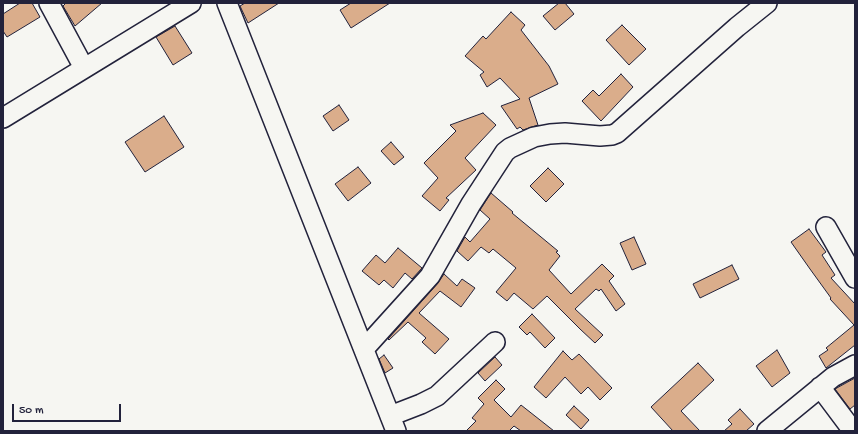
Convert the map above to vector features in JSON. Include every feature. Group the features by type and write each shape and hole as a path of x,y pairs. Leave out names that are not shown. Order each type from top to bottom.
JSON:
{"street":[{"path":"49,3 84,68"},
{"path":"3,118 191,3"},
{"path":"227,3 393,424 421,404 437,396 495,342"},
{"path":"364,349 430,276 471,204 505,152 516,144 534,137 550,134 565,133 600,136 617,133 737,27 768,3"},
{"path":"826,227 855,278"},
{"path":"767,431 833,377 855,365"},
{"path":"820,387 853,431"}],"building":[{"path":"20,3 32,3 40,17 7,37 3,31 3,14"},
{"path":"66,3 102,3 75,26 63,6"},
{"path":"245,3 279,3 248,23 240,6"},
{"path":"351,3 390,3 351,28 340,10"},
{"path":"559,3 565,3 574,14 555,30 543,16"},
{"path":"511,12 525,25 521,30 549,66 558,84 529,98 538,125 523,130 520,127 517,129 501,106 520,99 500,78 487,87 480,75 484,72 465,56 483,36 486,39"},
{"path":"622,25 646,49 629,65 606,40"},
{"path":"175,26 192,53 173,65 156,37"},
{"path":"621,74 633,87 601,121 582,101 593,90 599,96"},
{"path":"339,105 349,120 333,131 323,116"},
{"path":"483,113 496,125 465,158 476,170 446,198 449,200 440,211 422,196 438,178 424,163 456,131 450,125"},
{"path":"164,116 184,147 145,172 125,142"},
{"path":"391,142 404,157 394,165 381,151"},
{"path":"358,167 371,183 348,201 335,184"},
{"path":"548,168 564,184 546,202 530,186"},
{"path":"491,193 513,212 512,213 558,251 556,252 560,256 549,270 571,294 602,264 614,276 609,281 625,304 616,311 601,289 599,291 596,289 575,309 603,335 595,343 547,296 533,309 514,293 507,301 496,292 516,268 493,249 489,253 481,247 468,261 457,251 465,237 470,242 490,219 480,210"},
{"path":"809,229 826,252 822,255 835,275 831,278 855,304 855,345 826,368 819,356 828,350 826,348 854,325 830,299 831,298 791,242"},
{"path":"634,237 646,264 632,270 620,243"},
{"path":"398,248 422,268 412,279 405,273 393,288 384,280 379,285 362,271 376,255 385,263"},
{"path":"732,265 739,279 700,298 693,284"},
{"path":"444,274 457,286 462,279 475,288 461,307 440,291 419,313 449,339 435,354 422,342 426,338 408,322 389,340 388,339 438,283"},
{"path":"532,314 555,338 545,348 530,332 527,335 519,327"},
{"path":"777,350 790,373 772,387 756,366"},
{"path":"563,351 572,360 579,354 612,388 600,400 588,387 581,394 565,377 546,398 534,387"},
{"path":"384,355 393,368 385,373 379,359"},
{"path":"495,357 502,365 485,381 478,373"},
{"path":"698,363 714,380 681,411 700,431 673,431 651,407"},
{"path":"855,378 855,405 850,409 835,389"},
{"path":"496,380 505,389 494,400 511,417 521,405 554,431 521,431 514,426 509,431 466,431 476,421 472,418 484,404 478,398"},
{"path":"574,406 589,420 581,429 566,415"},
{"path":"740,409 754,424 746,431 724,431 732,424 728,420"}]}
